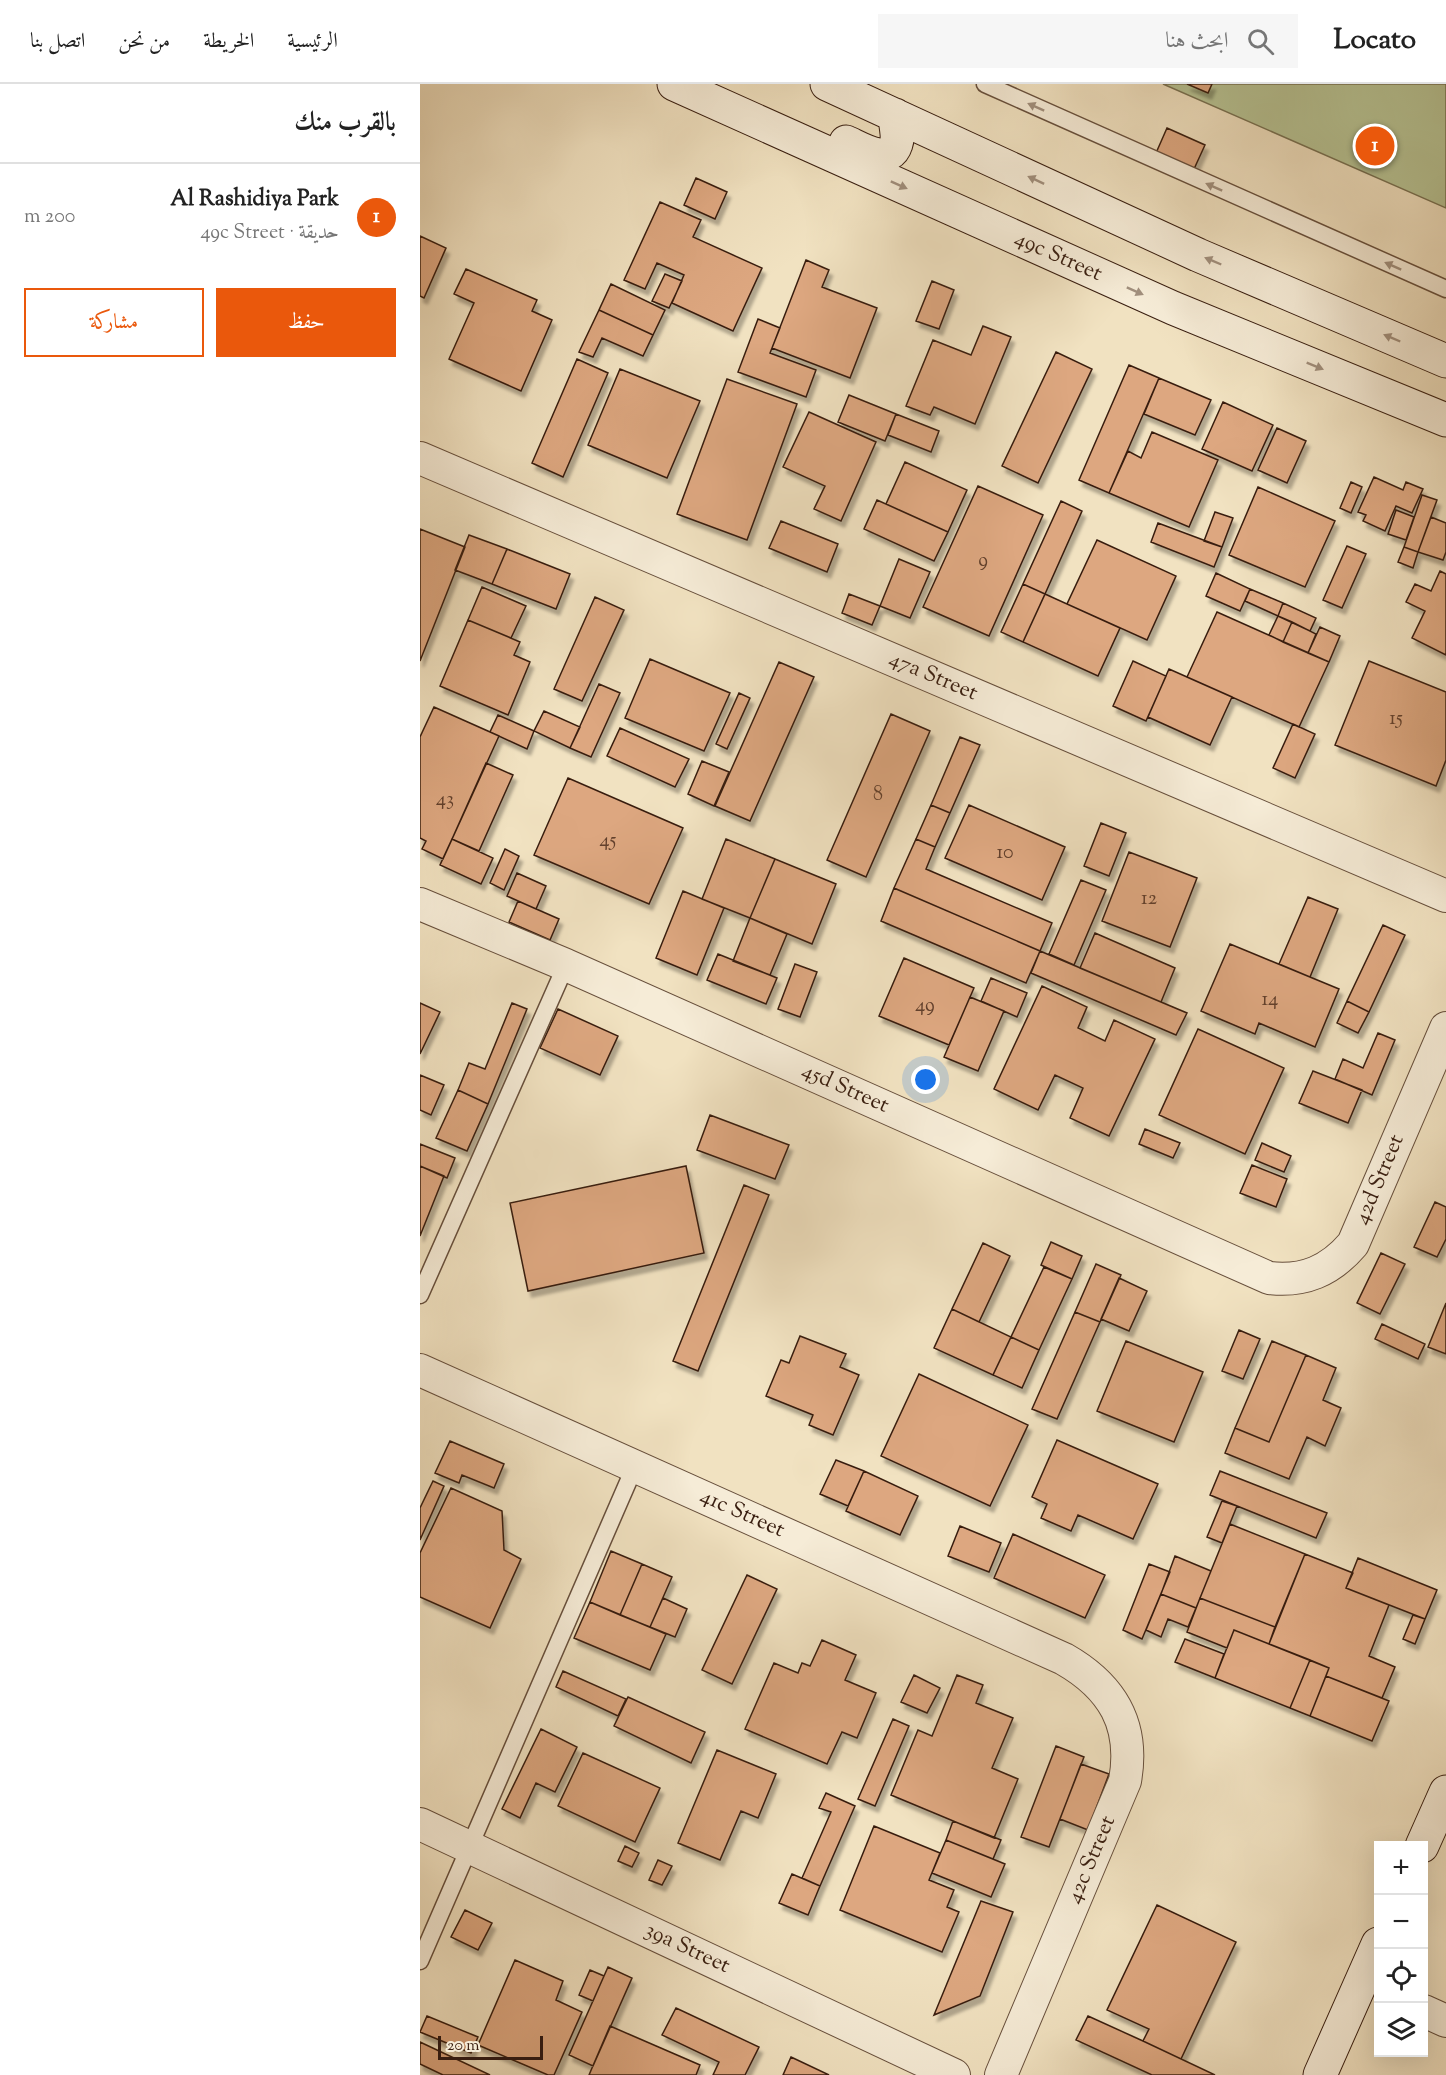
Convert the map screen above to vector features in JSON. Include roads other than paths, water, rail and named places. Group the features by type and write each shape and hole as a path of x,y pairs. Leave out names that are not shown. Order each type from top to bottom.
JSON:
{"street":[{"name":"49c Street","path":"674,84 1173,308 1446,420"},
{"path":"712,84 738,93 876,156 884,156 892,152 896,145 895,115"},
{"path":"826,84 1198,255 1446,361"},
{"name":"47a Street","path":"420,458 1446,896"},
{"name":"45d Street","path":"420,904 566,965 1269,1278"},
{"name":"42d Street","path":"1269,1278 1284,1280 1316,1274 1330,1266 1353,1244 1446,1028"},
{"name":"41c Street","path":"420,1370 1064,1659"},
{"name":"42c Street","path":"1001,2075 1118,1800 1125,1781 1128,1763 1128,1743 1114,1704 1101,1685 1084,1670 1064,1659"},
{"path":"1424,1841 1446,1792"},
{"name":"39a Street","path":"420,1824 954,2075"},
{"path":"1320,2075 1370,1986 1377,1949"},
{"path":"1428,2012 1446,2021"}],"lane":[{"path":"985,84 1446,289"},
{"path":"420,1295 566,965"},
{"path":"420,1961 635,1466"}],"place":[{"name":"Al Rashidiya Park","path":"1375,146"}]}
